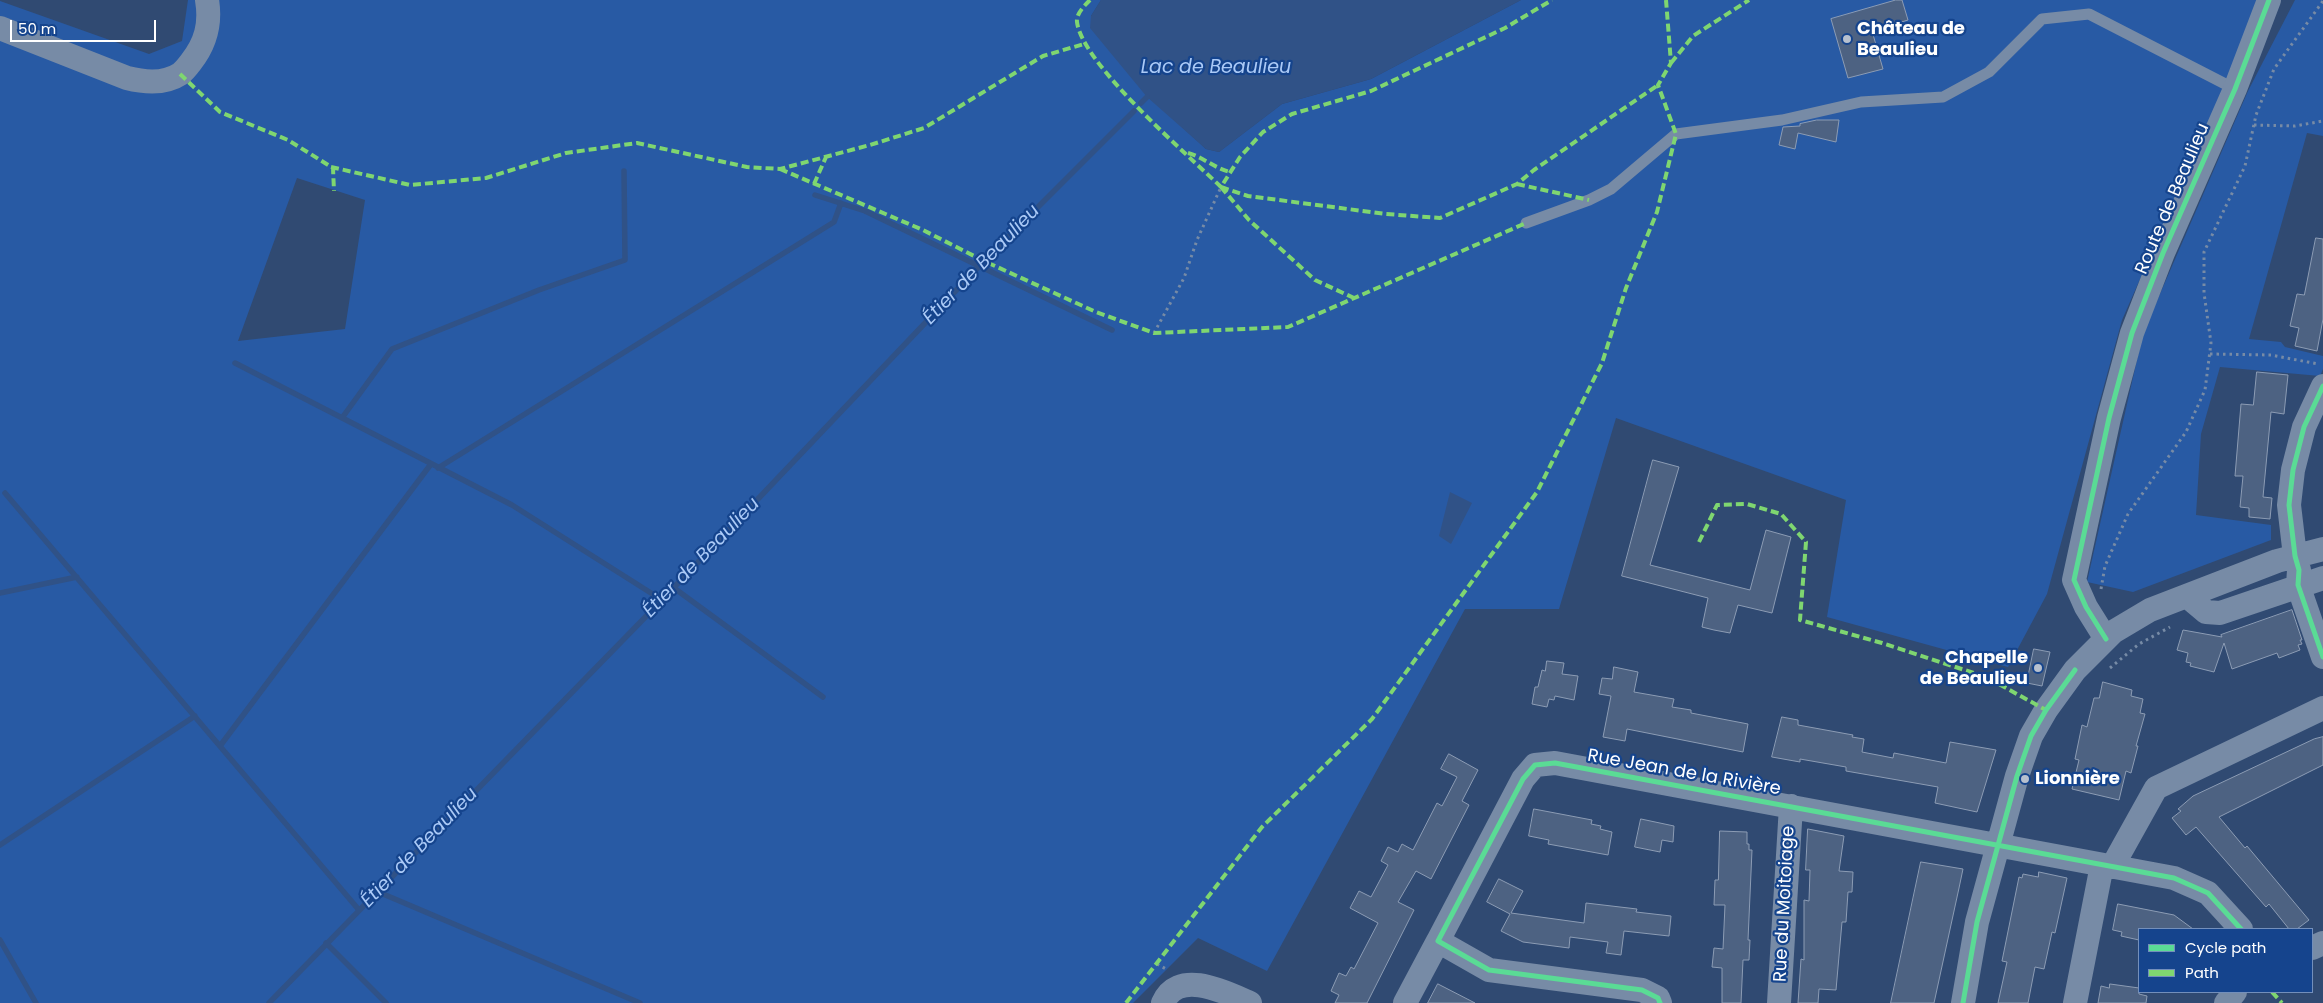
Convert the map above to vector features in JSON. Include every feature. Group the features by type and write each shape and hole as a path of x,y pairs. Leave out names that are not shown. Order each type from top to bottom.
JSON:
{"street":[{"path":"0,28 126,78 144,82 158,81 180,74 199,52 207,35 210,15 207,0"},
{"name":"Route de Beaulieu","path":"2106,639 2086,607 2074,580 2109,418 2132,333 2163,253 2236,88 2269,0"},
{"path":"2323,386 2304,428 2293,470 2289,505 2295,556 2299,570 2298,585 2323,657"},
{"path":"1963,1003 1977,922 1997,846 2031,736 2046,710 2075,670 2113,632 2150,610 2295,556 2323,548"},
{"path":"2187,596 2206,612 2220,613 2323,578"},
{"path":"2075,1003 2107,866 2156,788 2323,708"},
{"name":"Rue Jean de la Rivière","path":"1405,1003 1523,779 1535,765 1555,763 2174,878 2208,893 2240,928"},
{"name":"Rue du Moitoiage","path":"1779,1003 1791,806"},
{"path":"1438,941 1489,970 1642,990 1658,998 1660,1003"},
{"path":"1162,1003 1166,996 1181,986 1195,984 1221,991 1250,1003"},
{"path":"2226,1003 2234,993"}],"lane":[{"path":"1526,223 1611,189 1676,134 1782,120 1861,102 1943,97 1989,72 2042,19 2089,14 2236,88"}],"path":[{"path":"2086,607 2100,598 2105,566 2128,514 2186,432 2204,390 2211,343 2204,293 2204,252 2246,166 2254,125 2274,69 2323,1"},
{"path":"2254,125 2295,126 2323,121"},
{"path":"1154,333 1184,278 1197,240 1221,187"},
{"path":"2210,354 2271,355 2323,365"},
{"path":"2109,669 2139,644 2172,626"}],"shaded area":[{"path":"188,0 1101,0 1091,16 1183,128 1206,149 1219,152 1282,104 1371,79 1521,0 2263,0 2122,320 2047,594 2008,667 1827,617 1846,500 1616,418 1559,609 1465,609 1267,971 1198,938 1133,1003 0,1003 0,1 149,54 182,41","holes":["297,178 365,200 345,329 238,341"]},
{"path":"2295,0 2323,0 2323,136 2307,133 2249,339 2281,342 2285,347 2323,356 2323,369 2320,376 2220,367 2201,434 2196,515 2271,525 2271,540 2133,592 2087,582 2143,333 2248,91"}],"water":[{"name":"Lac de Beaulieu","path":"1101,0 1521,0 1371,79 1282,104 1219,152 1206,149 1147,97 1090,28 1091,16"},
{"path":"1450,492 1472,503 1451,544 1439,536"}],"building":[{"name":"Château de Beaulieu","path":"1896,0 1902,0 1908,20 1872,31 1883,69 1848,78 1831,19"},
{"path":"1817,120 1839,120 1836,142 1798,133 1795,149 1779,145 1783,127 1800,126 1800,124"},
{"path":"2316,238 2323,239 2323,319 2317,351 2295,346 2299,328 2290,326 2297,294 2304,295"},
{"path":"2257,372 2288,375 2284,414 2271,412 2263,497 2272,498 2270,519 2249,517 2249,508 2240,507 2243,476 2235,476 2241,404 2253,405"},
{"path":"1653,460 1679,467 1650,565 1750,590 1766,530 1791,537 1772,613 1738,605 1730,633 1714,630 1702,627 1708,598 1622,576"},
{"path":"2292,610 2302,644 2298,645 2300,650 2279,658 2277,653 2232,669 2224,643 2214,672 2190,666 2191,663 2186,662 2188,653 2177,650 2183,630 2222,637 2221,635"},
{"name":"Chapelle de Beaulieu","path":"2034,649 2050,652 2042,686 2027,683"},
{"path":"1547,661 1564,663 1562,674 1578,676 1574,700 1555,696 1554,700 1549,699 1547,707 1532,704 1535,687 1538,687 1542,670 1545,671"},
{"path":"1614,667 1638,672 1634,692 1674,699 1672,707 1691,710 1691,713 1748,724 1743,752 1627,729 1625,741 1603,737 1611,696 1599,694 1602,678 1612,679"},
{"path":"2103,682 2132,690 2131,696 2143,699 2140,713 2145,714 2136,746 2138,746 2131,773 2126,771 2119,800 2072,789 2079,760 2075,759 2082,725 2087,727 2094,698 2099,698"},
{"path":"1782,717 1798,720 1798,725 1853,735 1852,737 1864,739 1862,752 1893,758 1894,753 1946,763 1950,742 1996,750 1977,812 1935,803 1938,787 1846,771 1846,767 1800,759 1800,762 1772,757"},
{"path":"2323,737 2323,765 2219,817 2245,848 2247,846 2309,920 2298,928 2288,928 2269,904 2266,907 2196,827 2186,835 2172,818 2181,811 2178,809 2193,796 2314,739"},
{"path":"1449,754 1478,770 1462,801 1469,805 1431,879 1416,871 1398,902 1414,910 1367,1003 1335,1003 1339,995 1331,991 1339,973 1346,976 1351,967 1354,969 1378,923 1350,908 1359,891 1371,897 1388,865 1381,861 1388,847 1398,852 1402,844 1413,850 1437,803 1442,806 1457,777 1441,769"},
{"path":"1534,809 1592,820 1591,824 1601,826 1600,829 1612,832 1608,855 1548,844 1549,840 1529,836"},
{"path":"1641,819 1674,826 1673,842 1662,840 1660,852 1635,847"},
{"path":"1808,829 1844,836 1839,871 1853,872 1852,892 1848,892 1846,922 1842,922 1836,990 1819,989 1818,1003 1798,1003 1801,959 1804,960 1804,900 1809,901 1810,870 1806,870"},
{"path":"1720,831 1747,832 1747,844 1749,844 1749,850 1752,850 1748,940 1750,940 1749,960 1743,960 1741,1003 1722,1003 1722,968 1712,967 1714,948 1723,949 1725,905 1714,905 1715,880 1718,880"},
{"path":"1921,862 1963,869 1934,1003 1891,1003"},
{"path":"2039,872 2067,878 2055,933 2052,932 2044,969 2035,967 2028,1003 1998,1003 2007,962 2002,961 2019,877 2022,878 2023,874 2038,877"},
{"path":"1499,879 1523,891 1511,913 1584,923 1586,903 1637,909 1636,912 1671,916 1669,936 1624,931 1621,955 1606,953 1608,942 1570,937 1569,948 1523,942 1501,931 1510,914 1487,902"},
{"path":"2118,904 2174,915 2192,928 2138,928 2138,940 2121,936 2122,932 2113,930"},
{"path":"1438,984 1475,1003 1428,1003"},
{"path":"2110,984 2138,988 2139,994 2147,996 2146,1003 2098,1003 2101,986 2109,988"}],"waterway":[{"name":"Étier de Beaulieu","path":"1141,103 1147,97"},
{"name":"Étier de Beaulieu","path":"269,1003 662,600 984,261 1134,111"},
{"path":"342,418 392,349 539,290 625,260 624,171"},
{"path":"815,195 865,211 1112,330"},
{"path":"438,468 834,222 841,203"},
{"path":"235,363 512,505 662,600"},
{"path":"220,746 431,464"},
{"path":"5,493 359,910"},
{"path":"0,593 77,577"},
{"path":"674,588 823,697"},
{"path":"0,845 195,716"},
{"path":"376,891 640,1003"},
{"path":"0,940 36,1003"},
{"path":"326,943 386,1003"}],"marked path":[{"path":"1090,0 1079,13 1077,22 1083,40 1097,61 1138,108 1221,187 1240,157 1263,132 1292,114 1371,91 1505,28 1552,0"},
{"path":"1126,1003 1262,827 1372,719 1537,492 1602,363 1626,288 1657,212 1676,134 1658,85 1671,63 1666,0"},
{"path":"1671,63 1693,36 1749,0"},
{"path":"331,167 410,185 486,178 566,153 637,143 747,167 780,169 870,145 924,128 1043,56 1084,44"},
{"path":"180,74 220,112 288,140 333,168 334,191"},
{"path":"1221,187 1248,196 1386,214 1440,218 1517,184 1534,170 1658,85"},
{"path":"1188,153 1230,172"},
{"path":"814,184 826,157"},
{"path":"780,169 923,230 984,261 1096,312 1154,333 1288,327 1526,223"},
{"path":"1517,184 1589,200"},
{"path":"1221,187 1249,220 1315,280 1354,298"},
{"path":"1699,542 1717,505 1747,504 1781,514 1806,542 1800,620 1882,643 1986,677 2046,710"},
{"path":"2273,993 2282,1003"}],"cycle path":[{"path":"2106,639 2086,607 2074,580 2109,418 2132,333 2163,253 2235,89 2269,0"},
{"path":"2323,386 2304,427 2293,470 2289,505 2295,556 2299,570 2298,585 2323,657"},
{"path":"1963,1003 1977,922 2017,776 2031,736 2046,710 2075,670"},
{"path":"1660,1003 1658,998 1642,990 1489,970 1438,941 1523,779 1535,765 1555,763 2174,878 2208,893 2240,928"}],"place":[{"name":"Château de Beaulieu","path":"1847,39"},
{"name":"Chapelle de Beaulieu","path":"2038,668"},
{"name":"Lionnière","path":"2025,779"}]}
